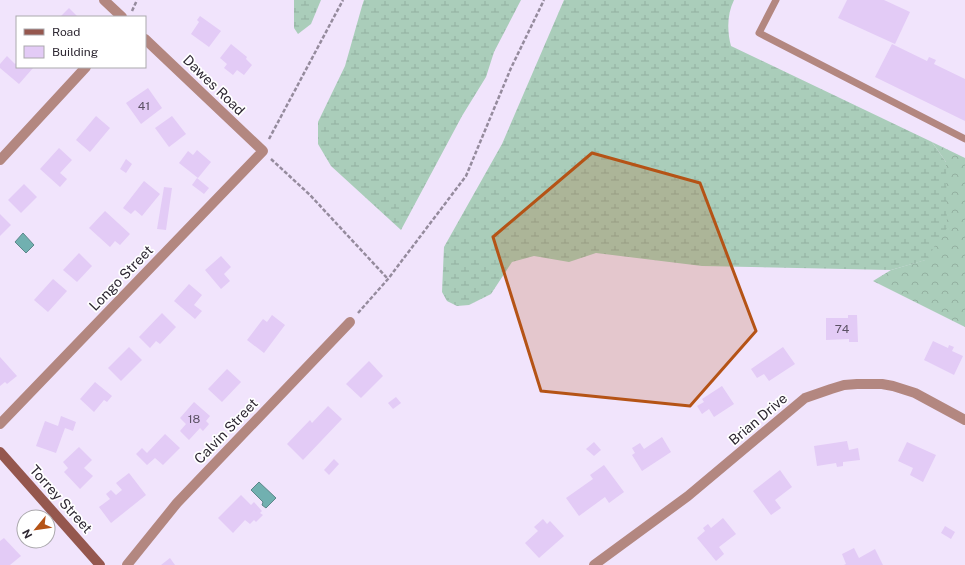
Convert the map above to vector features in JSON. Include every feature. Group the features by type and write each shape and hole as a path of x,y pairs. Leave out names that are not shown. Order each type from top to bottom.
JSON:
{"main road":[{"name":"Torrey Street","path":"0,452 100,565"}],"street":[{"path":"104,0 121,16"},
{"name":"Dawes Road","path":"146,40 263,151"},
{"path":"0,160 85,68"},
{"name":"Longo Street","path":"0,424 263,151"},
{"name":"Calvin Street","path":"127,565 177,503 350,322"},
{"name":"Brian Drive","path":"594,565 688,496 805,398 844,385 882,384 915,393 965,420"}],"lane":[{"path":"776,0 759,33 965,139"}],"path":[{"path":"343,0 263,151 310,195 388,279"},
{"path":"350,322 388,279 466,176 511,68 544,0"}],"highlighted area":[{"path":"592,153 700,183 756,331 690,406 541,391 493,237"}],"green space":[{"path":"294,0 321,0 311,24 298,34 294,28"},
{"path":"364,0 521,0 494,52 486,77 462,116 401,230 331,166 318,144 318,122 345,66"},
{"path":"564,0 734,0 728,23 731,46 932,142 946,162 947,228 926,260 891,270 702,266 596,253 569,262 534,256 512,262 491,294 469,305 457,306 447,301 442,292 444,247 502,144"},
{"path":"932,142 965,158 965,327 873,281 891,270 925,260 946,162"}],"shaded area":[{"path":"23,233 34,245 26,253 15,242"},
{"path":"259,482 276,498 266,508 262,505 263,502 251,490"}],"building":[{"path":"847,0 884,0 910,12 895,44 838,18"},
{"path":"69,8 77,16 61,16"},
{"path":"200,16 221,31 209,47 191,34 199,22 197,20"},
{"path":"231,44 247,57 246,59 252,65 244,75 237,70 233,75 224,68 227,64 220,58"},
{"path":"892,44 927,61 929,57 936,60 934,64 965,79 965,121 875,77"},
{"path":"7,56 15,64 16,63 16,68 33,68 19,84 0,68 0,64"},
{"path":"148,88 162,108 141,124 126,103"},
{"path":"96,116 110,128 90,152 76,140"},
{"path":"172,116 186,134 169,147 155,128"},
{"path":"59,148 72,160 60,173 67,179 60,187 40,169"},
{"path":"197,150 211,162 198,178 179,163 188,151 193,155"},
{"path":"126,159 132,164 126,173 120,169"},
{"path":"197,178 209,188 204,194 192,185"},
{"path":"144,181 160,194 142,216 135,210 131,214 123,208"},
{"path":"24,184 37,197 21,213 8,200"},
{"path":"164,187 172,188 166,230 157,229"},
{"path":"105,211 130,234 120,245 115,241 110,247 89,228"},
{"path":"0,214 11,225 0,236"},
{"path":"79,253 92,266 77,282 63,270"},
{"path":"221,256 231,267 224,274 230,281 221,289 205,270"},
{"path":"53,279 67,291 48,312 34,300"},
{"path":"189,284 202,295 194,305 202,311 195,319 174,301"},
{"path":"162,313 176,327 160,344 156,341 150,348 139,337"},
{"path":"272,315 285,325 264,353 247,340 263,319 267,322"},
{"path":"848,315 857,315 858,342 849,342 849,339 826,340 826,318 848,318"},
{"path":"933,341 948,348 949,345 954,347 952,351 963,356 954,375 924,360"},
{"path":"129,347 142,360 121,381 108,368"},
{"path":"783,347 795,364 769,381 764,374 757,378 751,369"},
{"path":"0,357 17,376 7,384 5,382 0,386"},
{"path":"369,361 383,376 361,398 346,384"},
{"path":"227,369 241,382 222,402 208,389"},
{"path":"95,382 112,396 107,402 104,400 94,412 80,399"},
{"path":"722,386 734,404 714,417 709,409 702,414 697,406 704,402 702,399"},
{"path":"396,397 401,403 393,409 388,403"},
{"path":"194,402 210,416 206,421 209,424 203,431 200,428 189,440 180,431 186,424 180,418"},
{"path":"328,406 342,419 303,460 287,444 310,420 312,423"},
{"path":"61,416 76,422 73,431 65,428 56,453 36,446 45,421 58,426"},
{"path":"165,434 180,448 163,465 155,458 147,465 136,454 142,448 147,453"},
{"path":"662,437 671,452 642,471 632,455 635,453 632,448 640,443 644,449"},
{"path":"847,441 849,450 858,448 860,460 843,462 843,466 837,467 836,463 817,466 814,446"},
{"path":"594,442 601,450 594,456 586,449"},
{"path":"907,442 936,455 923,482 910,475 913,468 898,461"},
{"path":"79,447 92,460 84,468 93,476 80,489 64,472 68,468 63,462"},
{"path":"334,459 339,464 329,475 324,470"},
{"path":"604,465 624,492 609,503 605,497 579,516 566,498 593,479 590,475"},
{"path":"780,470 792,487 775,500 781,508 771,515 753,491"},
{"path":"129,473 146,495 111,523 99,507 110,499 106,494 111,490 116,495 122,490 116,483"},
{"path":"241,495 251,505 254,502 262,511 260,513 263,515 256,522 254,520 250,524 245,520 233,533 218,518"},
{"path":"723,518 736,534 719,547 724,554 716,561 697,538 705,531 703,528 708,524 711,528"},
{"path":"543,519 547,524 550,521 564,536 539,558 525,543 538,531 534,527"},
{"path":"945,526 955,532 951,539 941,533"},
{"path":"4,538 21,556 10,565 0,565 0,541"},
{"path":"854,548 859,558 875,549 883,565 844,565 846,564 842,554"},
{"path":"170,558 175,565 161,565"}]}
